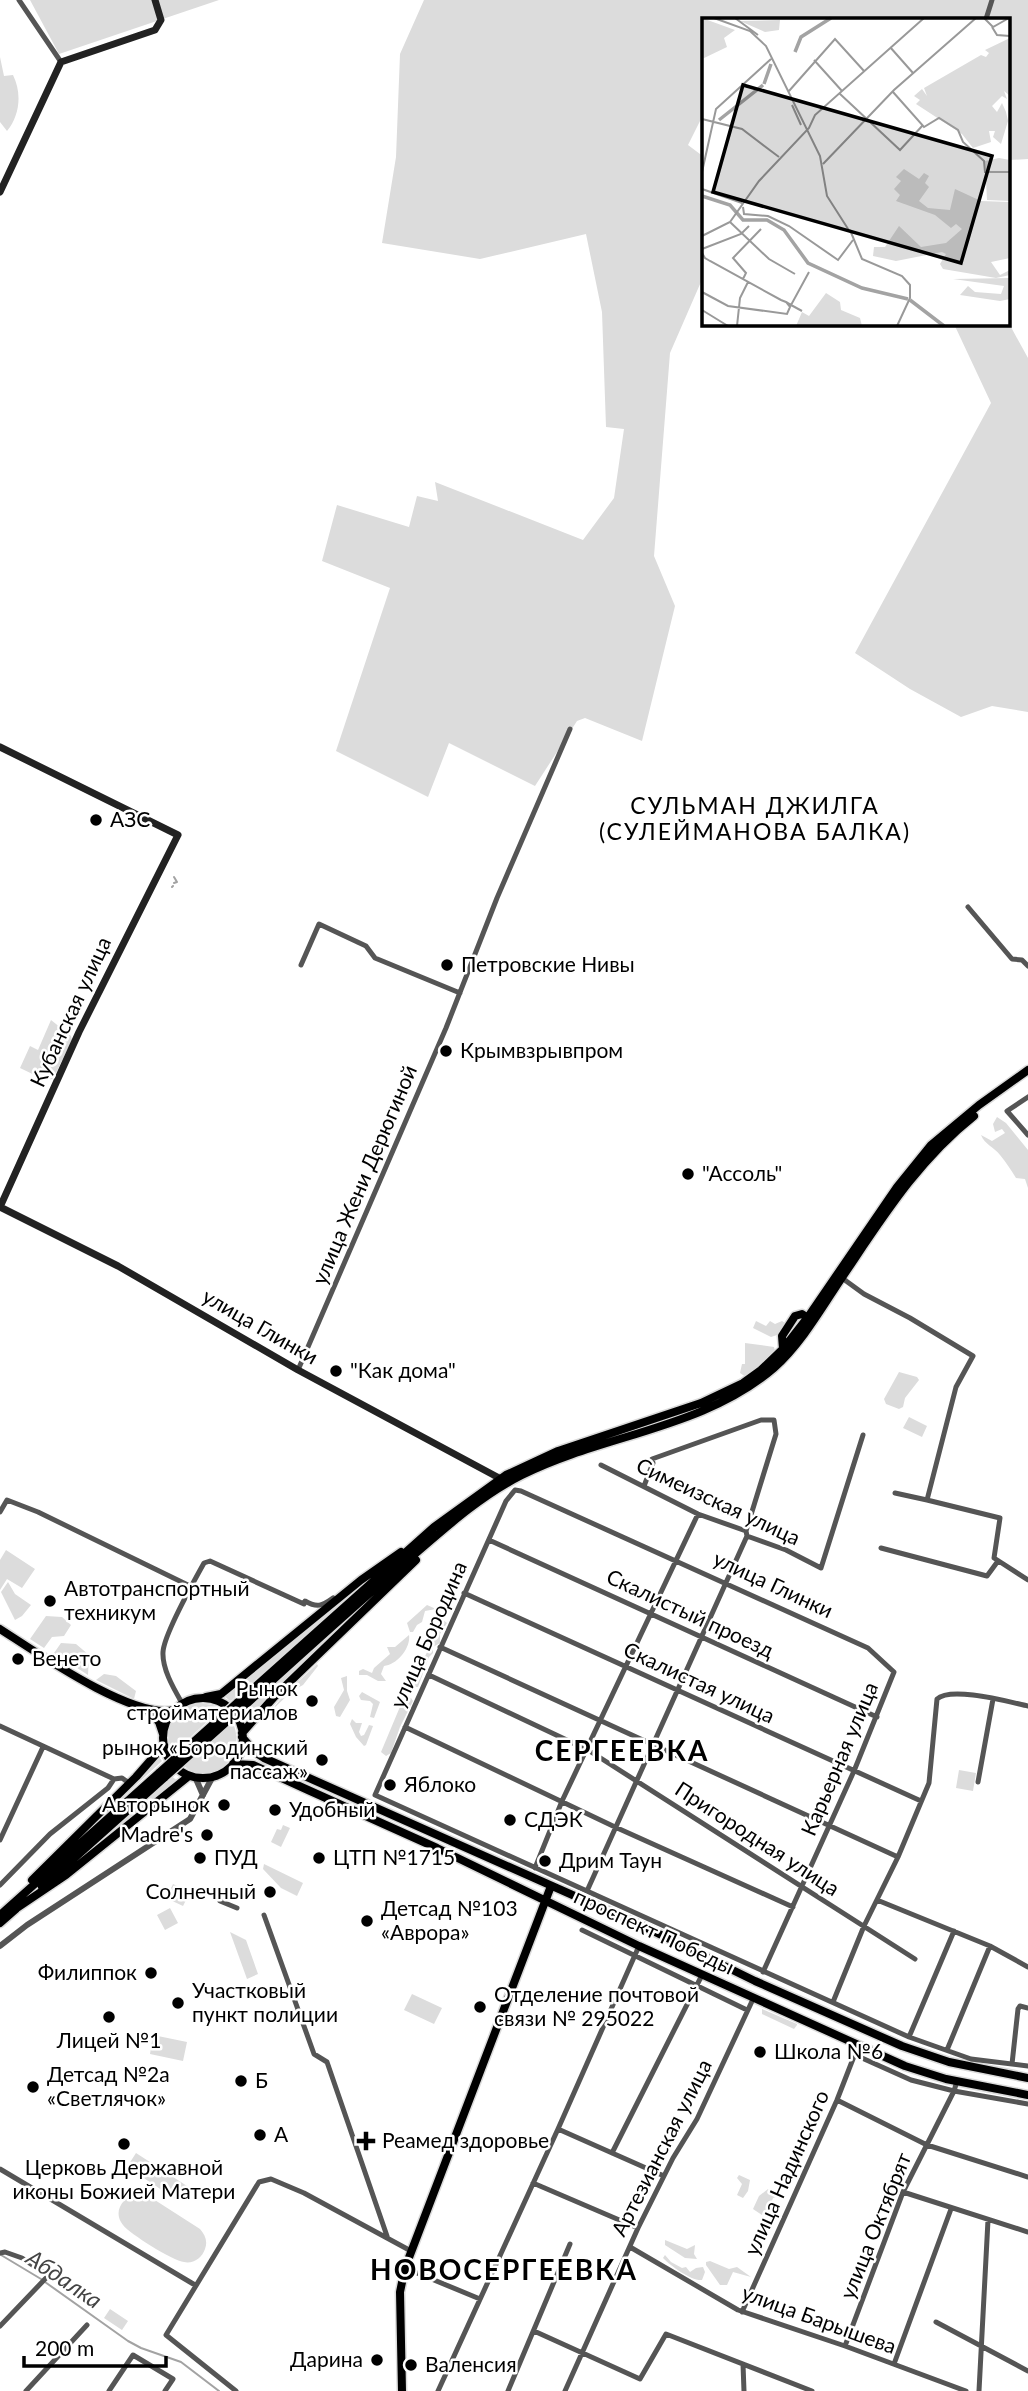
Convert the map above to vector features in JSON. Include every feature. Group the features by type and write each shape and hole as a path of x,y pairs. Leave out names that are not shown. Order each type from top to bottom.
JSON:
{"main road":[{"path":"0,192 61,62 155,30 161,20 155,0"},
{"name":"Кубанская улица","path":"0,747 178,835 79,1032 0,1207"},
{"path":"0,1915 432,1539 490,1494 522,1475 698,1412 750,1386 776,1366 926,1159 957,1129 1028,1071"},
{"path":"240,1706 408,1549 501,1479 558,1451 722,1395 753,1377 810,1319 905,1177 931,1145 979,1105 1028,1071"},
{"name":"улица Глинки","path":"0,1207 118,1266 298,1370 501,1479"},
{"path":"242,1735 275,1696 418,1558 432,1539"},
{"path":"163,1734 166,1722 182,1703 221,1693 351,1588 392,1557 408,1549"},
{"path":"0,1629 84,1681 148,1710 174,1710"},
{"path":"148,1710 159,1722 164,1745 173,1765 192,1777 212,1778 225,1771 239,1756 242,1735 232,1712 220,1701 206,1697"},
{"name":"проспект Победы","path":"242,1735 264,1758 850,2024 935,2058 1028,2078"},
{"path":"17,1899 53,1857 164,1745"},
{"name":"проспект Победы","path":"233,1764 253,1765 437,1848 544,1900 637,1951 702,1974 754,1997 844,2039 856,2050 925,2074 1028,2095"},
{"path":"0,1923 163,1774"},
{"path":"14,1910 66,1875 192,1777"},
{"path":"402,2391 400,2292 405,2268 551,1886"},
{"path":"844,2039 841,2028 850,2024"}],"street":[{"path":"19,0 61,62"},
{"path":"986,18 992,0"},
{"name":"улица Жени Дерюгиной","path":"298,1370 570,730"},
{"path":"968,907 1012,959 1022,960 1028,966"},
{"path":"301,965 320,924 366,946 375,958 460,993"},
{"path":"1028,1097 1006,1111 1028,1135"},
{"path":"842,1278 864,1294 973,1356 956,1387 927,1500"},
{"path":"587,1891 747,1534 776,1434 774,1420 761,1420 652,1459 644,1486"},
{"name":"Симеизская улица","path":"601,1465 698,1514 821,1567 863,1435"},
{"name":"улица Бородина","path":"470,1838 375,1795 506,1501 515,1490"},
{"name":"улица Глинки","path":"515,1490 677,1560 868,1648 894,1672"},
{"path":"895,1493 1000,1518 993,1555 1028,1580"},
{"path":"0,1512 7,1500 60,1522 192,1587"},
{"path":"535,1868 562,1801 698,1514"},
{"name":"Скалистый проезд","path":"489,1540 877,1717"},
{"path":"881,1548 987,1576 998,1561"},
{"path":"182,1703 166,1667 163,1652 170,1630 204,1563 211,1561 315,1607 351,1588"},
{"name":"Скалистая улица","path":"464,1593 921,1801"},
{"path":"440,1647 898,1857"},
{"name":"Карьерная улица","path":"763,1972 854,1772 894,1672"},
{"name":"Пригородная улица","path":"429,1675 588,1750 915,1959"},
{"path":"833,2002 864,1926 898,1857 929,1783 937,1699 945,1694 958,1694 1028,1706"},
{"path":"978,1782 993,1699"},
{"path":"0,1727 114,1779 122,1778 129,1783"},
{"path":"405,1727 615,1827 793,1907"},
{"path":"0,1840 43,1747"},
{"path":"192,1777 203,1795"},
{"path":"0,1946 27,1925 190,1819 212,1778"},
{"path":"0,1885 50,1834 107,1788 114,1779"},
{"path":"466,1848 470,1838 909,2037 971,2059 1028,2066"},
{"path":"877,1900 990,1946 1028,1967"},
{"path":"220,1901 237,1908"},
{"path":"264,1915 314,2053 327,2062 387,2237"},
{"path":"582,1930 637,1951 747,2010"},
{"path":"909,2037 954,1931"},
{"path":"947,2050 990,1946"},
{"path":"438,2391 637,1951"},
{"path":"612,2153 702,1974"},
{"name":"Артезианская улица","path":"565,2391 638,2228 697,2119 754,1997"},
{"path":"1012,2064 1018,2009 1020,2006 1028,2008"},
{"path":"856,2050 911,2080 954,2091 1028,2104"},
{"name":"улица Надинского","path":"743,2312 837,2100 856,2050"},
{"name":"улица Октябрят","path":"845,2346 903,2192 957,2081"},
{"path":"837,2100 927,2145 1028,2177"},
{"path":"558,2129 664,2176"},
{"path":"0,2169 194,2286"},
{"path":"236,2391 166,2335 259,2182 267,2179 304,2193 411,2250"},
{"path":"533,2183 638,2228"},
{"path":"903,2192 1028,2232"},
{"path":"894,2364 950,2209"},
{"path":"979,2391 988,2220"},
{"path":"508,2391 570,2244"},
{"name":"улица Барышева","path":"630,2247 743,2312 966,2391"},
{"path":"0,2253 22,2258 50,2277 0,2326"},
{"path":"405,2268 480,2299"},
{"path":"936,2322 1028,2371"},
{"path":"26,2391 87,2325"},
{"path":"534,2331 640,2379 666,2334 812,2391"},
{"path":"109,2391 133,2355 173,2379 165,2391"},
{"path":"743,2364 744,2391"},
{"path":"572,2377 572,2391"}],"shaded area":[{"path":"30,0 219,0 59,54"},
{"path":"424,0 1028,0 1028,159 1010,160 1010,18 702,18 702,117 688,145 702,156 702,280 670,353 654,556 675,606 642,741 585,718 577,721 535,786 449,743 428,797 336,751 390,588 322,561 337,505 409,527 417,496 438,501 435,482 583,540 614,498 624,429 606,427 602,312 586,234 480,259 382,243 396,157 400,54"},
{"path":"0,57 4,76 13,75 18,96 15,118 7,131 0,122"},
{"path":"1010,322 1028,358 1028,712 992,706 961,717 910,689 855,653 991,403 955,326 1010,326"},
{"path":"51,1020 71,1036 72,1040 53,1079 45,1080 20,1068 30,1046 38,1050"},
{"path":"997,1117 1006,1123 1028,1150 1028,1188 1025,1179 1016,1178 998,1152 981,1135 992,1141 1005,1133 1002,1129 995,1132 993,1124"},
{"path":"756,1321 766,1326 770,1321 775,1324 782,1321 785,1323 777,1335 771,1337 753,1328"},
{"path":"745,1343 774,1347 775,1351 746,1377 740,1373 742,1364 745,1364"},
{"path":"899,1372 919,1380 905,1398 903,1407 899,1409 886,1404 884,1399"},
{"path":"909,1417 927,1426 922,1437 903,1428"},
{"path":"6,1550 35,1569 22,1588 7,1579 0,1590 0,1560"},
{"path":"369,1577 371,1579 232,1700 223,1695"},
{"path":"8,1582 15,1594 31,1605 15,1620 1,1592"},
{"path":"381,1589 255,1715 246,1718 241,1713"},
{"path":"427,1605 436,1609 425,1611 422,1622 410,1632 407,1623"},
{"path":"46,1616 62,1617 71,1625 64,1636 52,1637 44,1648 30,1639"},
{"path":"438,1616 447,1623 440,1634 440,1643 433,1647 433,1653 418,1687 409,1687 405,1683 412,1681 422,1663 436,1632"},
{"path":"409,1635 408,1645 402,1655 394,1663 384,1666 381,1674 386,1681 359,1675 359,1671 363,1669 372,1673 390,1654 387,1647 395,1647"},
{"path":"61,1643 76,1644 89,1655 88,1675 54,1653"},
{"path":"317,1664 303,1685 292,1691 270,1712 284,1695"},
{"path":"104,1674 116,1676 136,1691 134,1699 96,1680"},
{"path":"347,1676 350,1700 340,1717 336,1716 334,1707 344,1690 341,1678"},
{"path":"362,1692 380,1702 374,1718 370,1717 373,1704 361,1700 359,1696"},
{"path":"407,1698 413,1701 391,1753 386,1756 381,1752 402,1702"},
{"path":"199,1703 221,1709 173,1753 168,1736 172,1720 182,1709"},
{"path":"352,1719 356,1723 362,1723 359,1732 361,1736 369,1725 373,1726 364,1746 350,1724"},
{"path":"232,1721 236,1747 224,1766 215,1772 204,1774 193,1772 183,1765"},
{"path":"158,1756 162,1761 61,1855"},
{"path":"959,1770 976,1773 973,1791 956,1788"},
{"path":"171,1776 178,1781 64,1871"},
{"path":"283,1825 290,1828 281,1847 271,1842 277,1829 281,1830"},
{"path":"264,1864 303,1883 297,1896 281,1888 263,1869"},
{"path":"173,1884 190,1892 183,1906 166,1898"},
{"path":"170,1908 178,1923 165,1930 157,1915"},
{"path":"230,1932 246,1940 258,1974 247,1979"},
{"path":"412,1994 442,2008 434,2024 404,2010"},
{"path":"762,2009 797,2025 794,2029 762,2014"},
{"path":"153,2035 187,2042 183,2061 150,2054"},
{"path":"136,2153 187,2186 177,2200 127,2167"},
{"path":"739,2175 750,2180 748,2191 743,2198 737,2195 742,2184 737,2178"},
{"path":"768,2189 774,2193 779,2190 781,2195 773,2198 767,2214 762,2215 753,2209 759,2196"},
{"path":"138,2193 147,2195 200,2229 206,2243 199,2258 184,2262 171,2257 123,2225 119,2215 121,2205 128,2197"},
{"path":"665,2240 687,2249 695,2245 694,2254 697,2259 685,2258 665,2245"},
{"path":"665,2255 671,2262 682,2268 686,2267 690,2272 703,2267 705,2272 702,2280 676,2269 663,2258"},
{"path":"710,2261 729,2269 737,2267 751,2277 733,2272 727,2285 720,2285 706,2265 706,2262"},
{"path":"110,2309 128,2321 122,2330 104,2318"}],"waterway":[{"path":"174,877 177,882 174,883"},
{"name":"Абдалка","path":"1,2255 41,2279"},
{"name":"Абдалка","path":"45,2282 128,2341 181,2362 219,2391"}],"place":[{"name":"АЗС","path":"96,820"},
{"name":"Петровские Нивы","path":"447,965"},
{"name":"Крымвзрывпром","path":"446,1051"},
{"name":"\"Ассоль\"","path":"688,1174"},
{"name":"\"Как дома\"","path":"336,1371"},
{"name":"Автотранспортный техникум","path":"50,1601"},
{"name":"Венето","path":"18,1659"},
{"name":"Рынок стройматериалов","path":"312,1701"},
{"name":"рынок «Бородинский пассаж»","path":"322,1760"},
{"name":"Яблоко","path":"390,1785"},
{"name":"Авторынок","path":"224,1805"},
{"name":"Удобный","path":"275,1810"},
{"name":"СДЭК","path":"510,1820"},
{"name":"Madre's","path":"207,1835"},
{"name":"ПУД","path":"200,1858"},
{"name":"ЦТП №1715","path":"319,1858"},
{"name":"Дрим Таун","path":"545,1861"},
{"name":"Солнечный","path":"270,1892"},
{"name":"Детсад №103 «Аврора»","path":"367,1921"},
{"name":"Филиппок","path":"151,1973"},
{"name":"Участковый пункт полиции","path":"178,2003"},
{"name":"Отделение почтовой связи № 295022","path":"480,2007"},
{"name":"Лицей №1","path":"109,2017"},
{"name":"Школа №6","path":"760,2052"},
{"name":"Б","path":"241,2081"},
{"name":"Детсад №2а «Светлячок»","path":"33,2087"},
{"name":"А","path":"260,2135"},
{"name":"Реамед здоровье","path":"366,2141"},
{"name":"Церковь Державной иконы Божией Матери","path":"124,2144"},
{"name":"Дарина","path":"377,2360"},
{"name":"Валенсия","path":"411,2365"}],"district":[{"name":"СУЛЬМАН ДЖИЛГА (СУЛЕЙМАНОВА БАЛКА)","path":"755,819"},
{"name":"СЕРГЕЕВКА","path":"622,1751"},
{"name":"НОВОСЕРГЕЕВКА","path":"504,2270"}]}
